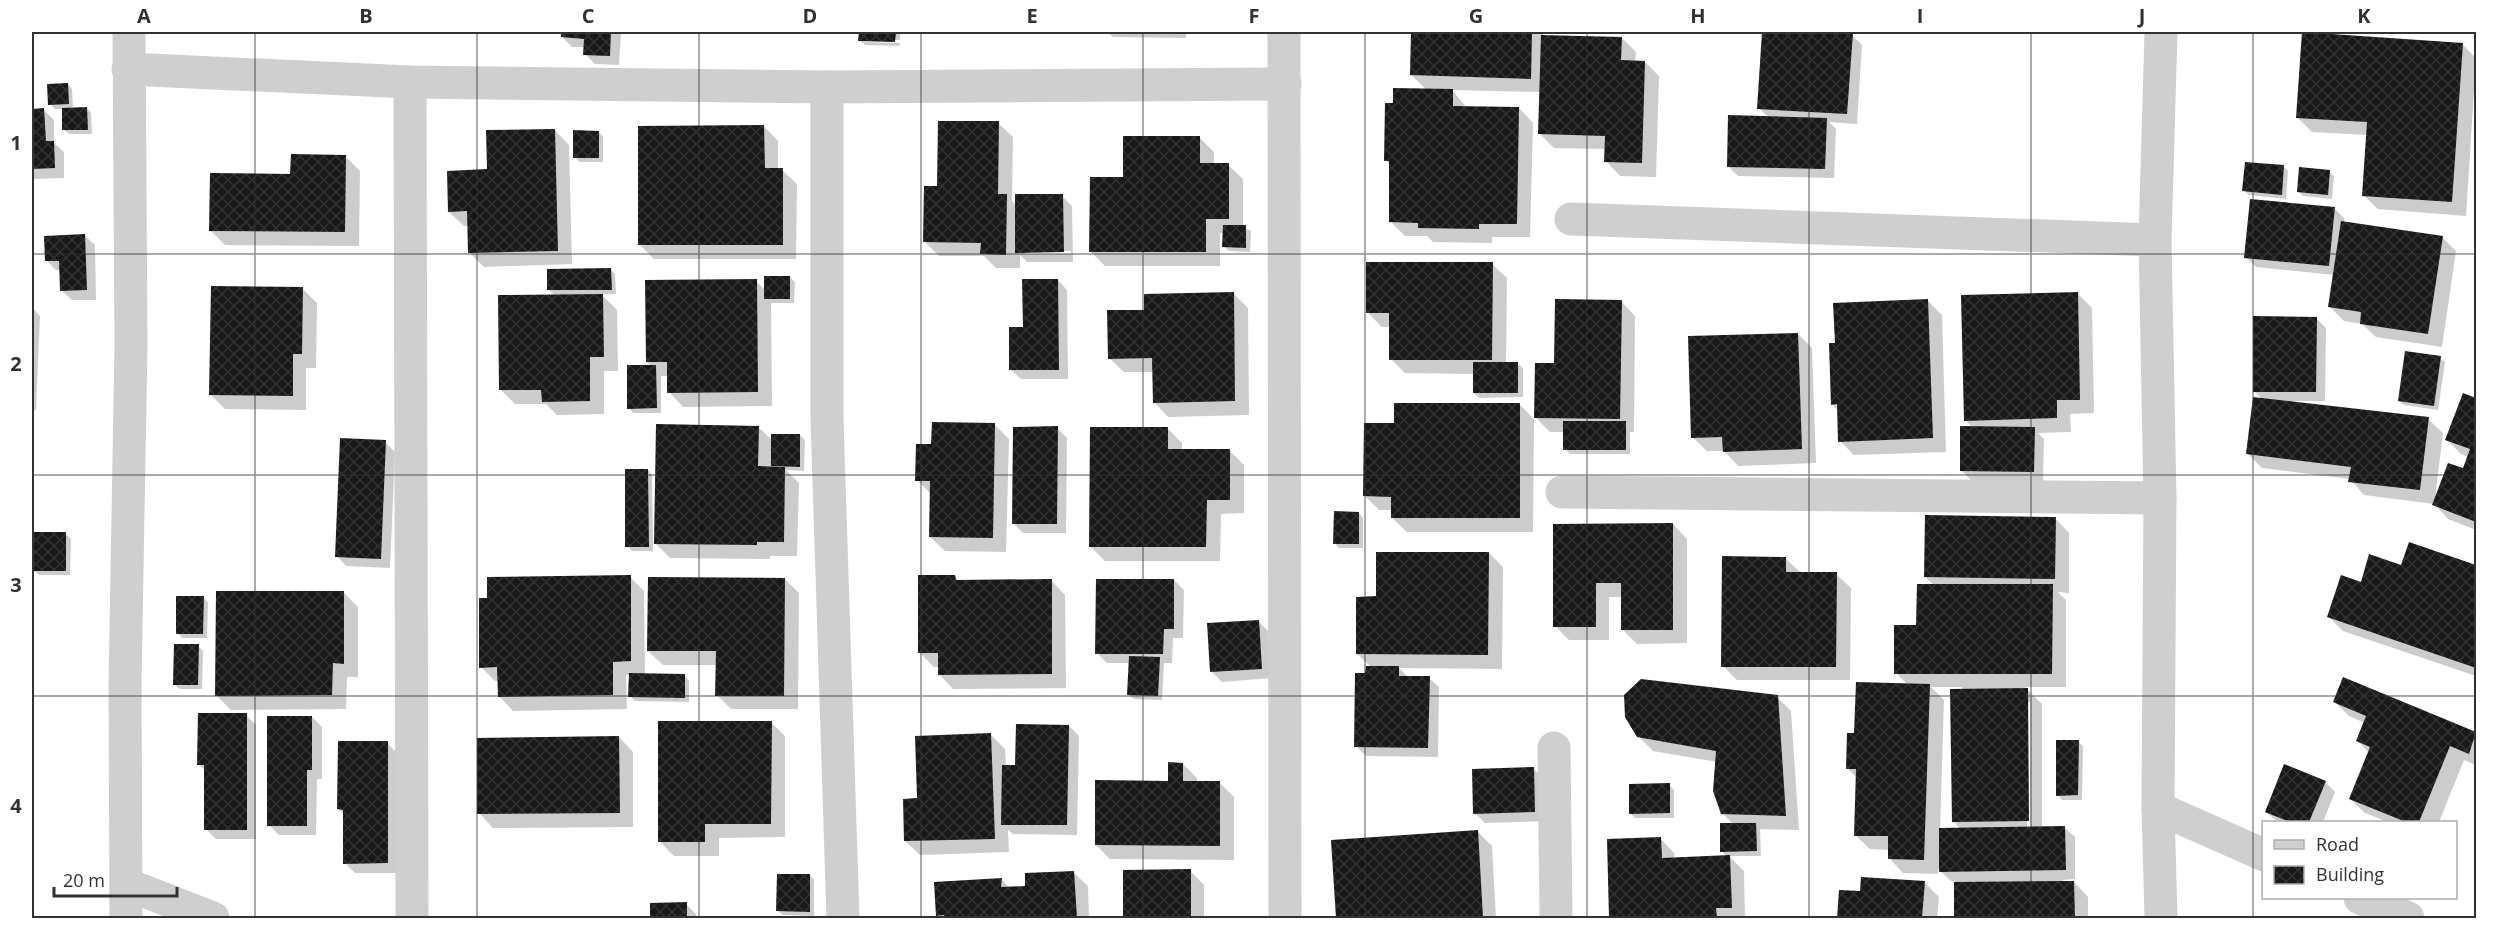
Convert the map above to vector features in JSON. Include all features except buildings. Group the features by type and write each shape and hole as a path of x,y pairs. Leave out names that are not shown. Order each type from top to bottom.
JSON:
{"street":[{"path":"126,918 125,684 131,346 129,32"},
{"path":"1284,32 1285,918"},
{"path":"2161,32 2155,240 2160,498 2158,808 2161,918"},
{"path":"128,69 410,82 827,87 1285,84"},
{"path":"410,82 412,918"},
{"path":"827,87 827,419 843,918"},
{"path":"1571,219 2155,240"},
{"path":"1562,492 2160,498"},
{"path":"1554,748 1556,918"},
{"path":"2158,808 2262,854"},
{"path":"126,884 213,918"},
{"path":"2365,899 2408,918"}]}
